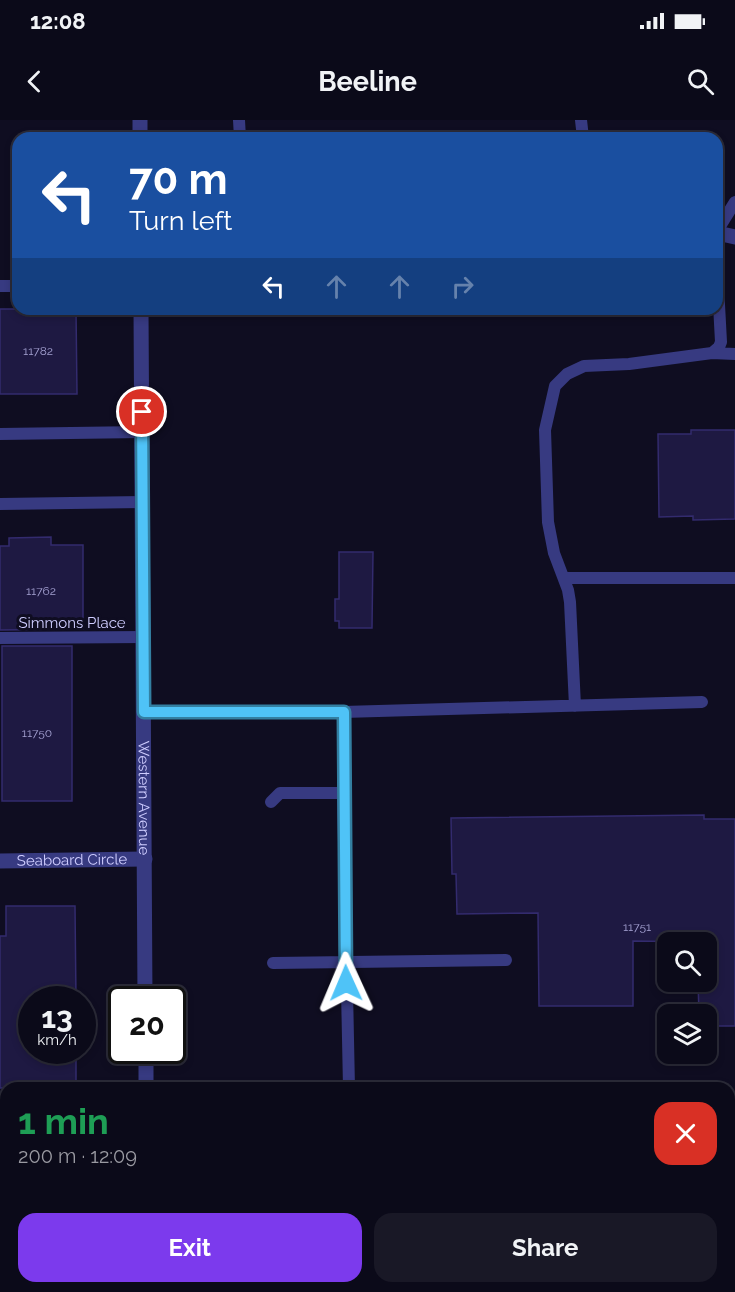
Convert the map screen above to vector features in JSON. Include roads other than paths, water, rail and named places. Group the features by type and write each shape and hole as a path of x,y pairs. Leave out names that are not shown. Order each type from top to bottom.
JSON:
{"street":[{"name":"Western Avenue","path":"141,315 145,986"},
{"name":"Seaboard Circle","path":"0,861 144,859"},
{"path":"146,1064 146,1082"}],"lane":[{"path":"723,222 735,202"},
{"path":"712,353 721,342 720,315"},
{"path":"575,706 570,602 554,553 548,522 545,430 555,386 567,374 584,366 640,363 712,353 735,354"},
{"path":"0,434 142,432"},
{"path":"0,504 143,502"},
{"path":"564,578 735,578"},
{"name":"Simmons Place","path":"0,638 144,637"},
{"path":"144,712 344,712 702,702"},
{"path":"344,712 349,1082"},
{"path":"271,802 280,793 344,793"},
{"path":"273,963 506,960"}]}
